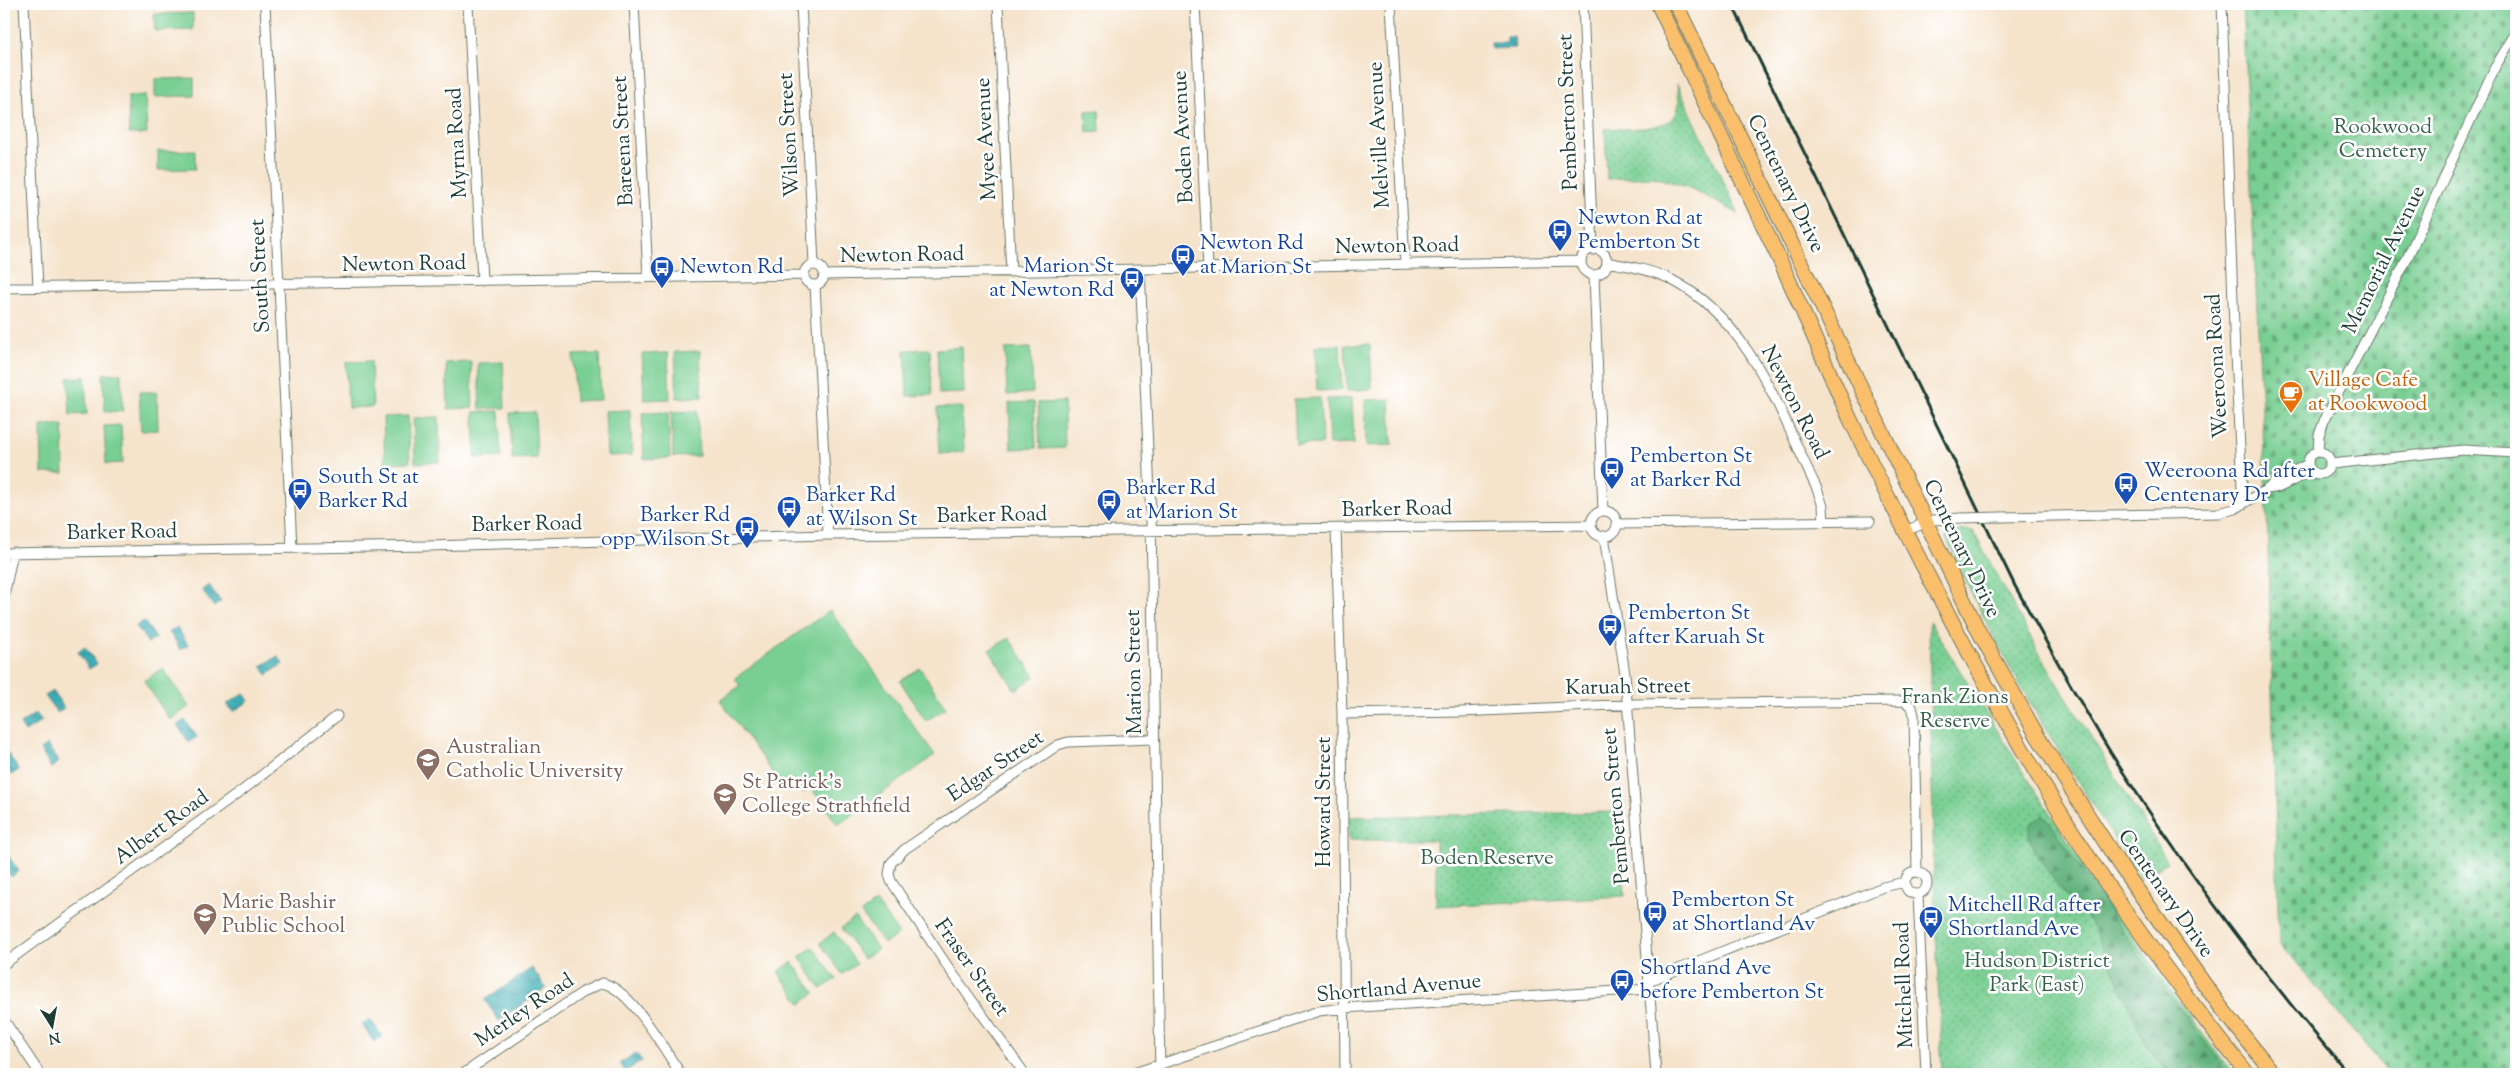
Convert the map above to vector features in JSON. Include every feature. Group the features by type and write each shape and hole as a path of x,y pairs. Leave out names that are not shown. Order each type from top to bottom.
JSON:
{"highway":[{"name":"Centenary Drive","path":"1658,4 1905,531 1973,661 2059,810 2164,964 2248,1074"},
{"name":"Centenary Drive","path":"1676,4 1978,630 2038,737 2161,926 2220,1006 2274,1074"}],"street":[{"path":"24,4 38,286"},
{"name":"South Street","path":"264,4 292,547"},
{"name":"Myrna Road","path":"468,4 482,281"},
{"name":"Bareena Street","path":"634,4 648,276"},
{"name":"Wilson Street","path":"801,4 814,264"},
{"name":"Myee Avenue","path":"998,4 1011,272"},
{"name":"Boden Avenue","path":"1195,4 1208,268"},
{"name":"Melville Avenue","path":"1391,4 1404,264"},
{"name":"Pemberton Street","path":"1582,4 1593,250"},
{"name":"Weeroona Road","path":"2222,4 2235,365 2243,504"},
{"name":"Memorial Avenue","path":"2318,452 2319,436 2324,421 2405,263 2494,69 2516,32"},
{"path":"1593,250 1604,254 1607,262 1602,272 1594,275 1583,270 1581,262 1584,255 1593,250"},
{"name":"Newton Road","path":"824,275 1581,262"},
{"name":"Newton Road","path":"1607,262 1640,268 1671,280 1705,301 1731,326 1754,359 1817,489 1823,506 1824,521"},
{"path":"814,264 820,266 824,275 820,283 815,285 809,283 804,275 808,267 814,264"},
{"name":"Marion Street","path":"1140,269 1151,532 1160,1074"},
{"name":"Newton Road","path":"4,288 38,286 482,281 648,276 804,275"},
{"path":"1594,275 1603,511"},
{"path":"815,285 828,535"},
{"path":"1905,531 1925,522 1961,518 2218,513 2235,509 2269,488 2276,480 2310,468 2324,474 2331,464 2463,450 2516,452"},
{"path":"2310,468 2311,456 2318,452 2328,455 2331,464"},
{"path":"1603,511 1611,513 1616,524 1611,534 1604,536 1597,534 1591,525 1593,517 1603,511"},
{"path":"1616,524 1870,521"},
{"name":"Barker Road","path":"8,552 828,535 1591,525"},
{"name":"Howard Street","path":"1336,529 1342,714 1345,1074"},
{"name":"Pemberton Street","path":"1604,536 1621,644 1627,705 1656,1074"},
{"path":"4,596 8,552"},
{"name":"Karuah Street","path":"1342,714 1461,712 1627,705 1904,701 1912,707 1917,871"},
{"name":"Albert Road","path":"5,959 236,796 337,716"},
{"name":"Edgar Street","path":"891,881 889,874 891,863 905,849 1058,745 1068,742 1154,739"},
{"path":"1917,871 1925,876 1927,883 1924,890 1918,894 1909,891 1905,882 1908,874 1917,871"},
{"name":"Fraser Street","path":"891,881 948,967 1025,1074"},
{"name":"Shortland Avenue","path":"1131,1074 1302,1016 1344,1008 1649,985 1883,887 1905,882"},
{"name":"Mitchell Road","path":"1918,894 1926,1074"},
{"name":"Merley Road","path":"463,1074 597,984 608,984 628,999 681,1074"},
{"path":"4,1020 40,1074"}],"green space":[{"name":"Rookwood Cemetery","path":"2242,4 2516,4 2516,1074 2390,1074 2279,943 2267,513"},
{"path":"193,13 193,30 155,31 154,14"},
{"path":"194,78 194,96 155,97 155,79"},
{"path":"1677,84 1739,214 1690,188 1654,177 1607,179 1605,129 1645,128 1665,123 1677,112 1679,98"},
{"path":"145,95 147,134 129,134 128,96"},
{"path":"1099,110 1100,131 1087,132 1086,111"},
{"path":"195,150 195,169 158,170 158,151"},
{"path":"1370,344 1372,389 1347,391 1345,345"},
{"path":"1340,345 1342,390 1317,391 1315,346"},
{"path":"962,347 964,393 939,394 937,349"},
{"path":"1031,348 1033,393 1007,395 1005,349"},
{"path":"930,349 932,395 907,396 905,350"},
{"path":"700,351 702,397 677,398 675,352"},
{"path":"668,353 670,399 644,400 642,354"},
{"path":"599,354 601,400 575,401 573,355"},
{"path":"371,361 373,407 348,408 346,362"},
{"path":"471,362 473,408 448,409 446,363"},
{"path":"503,362 505,408 480,409 478,363"},
{"path":"121,373 123,411 105,412 103,374"},
{"path":"85,377 87,414 70,415 68,378"},
{"path":"139,392 157,392 158,430 141,431"},
{"path":"1320,398 1322,444 1296,445 1294,399"},
{"path":"1352,398 1354,444 1329,445 1327,399"},
{"path":"1390,399 1392,445 1366,446 1365,400"},
{"path":"1034,402 1036,448 1011,449 1009,403"},
{"path":"1064,402 1065,448 1040,449 1038,403"},
{"path":"962,407 964,452 939,454 937,408"},
{"path":"630,410 632,455 607,456 605,411"},
{"path":"499,411 501,457 475,458 474,412"},
{"path":"697,411 699,456 673,457 671,412"},
{"path":"535,412 537,458 512,459 510,413"},
{"path":"668,412 670,458 644,459 642,413"},
{"path":"408,416 410,462 385,463 383,417"},
{"path":"439,417 440,462 415,463 413,418"},
{"path":"63,425 64,473 42,473 41,426"},
{"path":"121,425 123,463 106,464 104,426"},
{"path":"1961,530 1973,531 2037,649 2168,862 2140,878 2061,754 1988,626 1946,537"},
{"path":"830,610 935,755 838,825 811,788 803,793 793,779 783,787 720,700 740,686 735,678"},
{"name":"Hudson District Park (East)","path":"1929,621 2038,794 2113,908 2192,1020 2233,1074 1942,1074 1934,884"},
{"path":"1009,638 1035,677 1015,690 989,650"},
{"path":"163,668 189,707 170,720 144,681"},
{"path":"920,668 946,708 926,721 900,681"},
{"name":"Boden Reserve","path":"1619,812 1625,896 1436,906 1436,840 1349,840 1348,817"},
{"path":"2043,815 2049,821 2139,955 2229,1074 2169,1074 2145,1043 2109,960 2085,912 2063,893 2034,851 2029,836 2030,824"},
{"path":"876,902 899,934 884,944 861,913"},
{"path":"855,918 878,949 863,959 841,928"},
{"path":"834,932 857,964 842,974 820,943"},
{"path":"813,947 836,979 821,989 799,957"},
{"path":"792,962 815,993 801,1004 778,972"}],"water":[{"path":"1507,37 1514,37 1515,48 1491,49 1491,43 1507,43"},
{"path":"209,585 221,602 214,607 202,590"},
{"path":"144,621 156,638 148,643 136,626"},
{"path":"177,627 188,645 181,650 169,632"},
{"path":"85,647 97,664 89,669 78,652"},
{"path":"278,656 283,664 267,675 261,666"},
{"path":"53,691 64,708 57,713 45,696"},
{"path":"244,693 249,701 233,712 227,704"},
{"path":"36,713 42,721 25,732 20,724"},
{"path":"185,720 197,737 189,742 177,725"},
{"path":"47,745 59,762 51,768 40,750"},
{"path":"7,752 19,770 11,775 4,763 4,755"},
{"path":"7,854 19,871 11,877 4,866 4,856"},
{"path":"532,968 546,988 499,1021 485,1000"},
{"path":"370,1019 382,1036 374,1042 362,1025"},
{"path":"636,1053 642,1061 625,1072 620,1063"}],"railway":[{"path":"1732,4 2015,586 2080,701 2147,809 2230,926 2288,1001 2349,1074"}],"place":[{"name":"Newton Rd at Pemberton St","path":"1560,252"},
{"name":"Newton Rd at Marion St","path":"1183,277"},
{"name":"Newton Rd","path":"662,289"},
{"name":"Marion St at Newton Rd","path":"1132,300"},
{"name":"Village Cafe at Rookwood","path":"2291,414"},
{"name":"Pemberton St at Barker Rd","path":"1612,490"},
{"name":"Weeroona Rd after Centenary Dr","path":"2126,505"},
{"name":"South St at Barker Rd","path":"300,511"},
{"name":"Barker Rd at Marion St","path":"1109,522"},
{"name":"Barker Rd at Wilson St","path":"789,529"},
{"name":"Barker Rd opp Wilson St","path":"747,549"},
{"name":"Pemberton St after Karuah St","path":"1610,647"},
{"name":"Australian Catholic University","path":"428,781"},
{"name":"St Patrick's College Strathfield","path":"725,816"},
{"name":"Pemberton St at Shortland Av","path":"1655,934"},
{"name":"Marie Bashir Public School","path":"205,936"},
{"name":"Mitchell Rd after Shortland Ave","path":"1931,939"},
{"name":"Shortland Ave before Pemberton St","path":"1622,1002"}],"park label":[{"name":"Frank Zions Reserve","path":"1955,710"}]}
